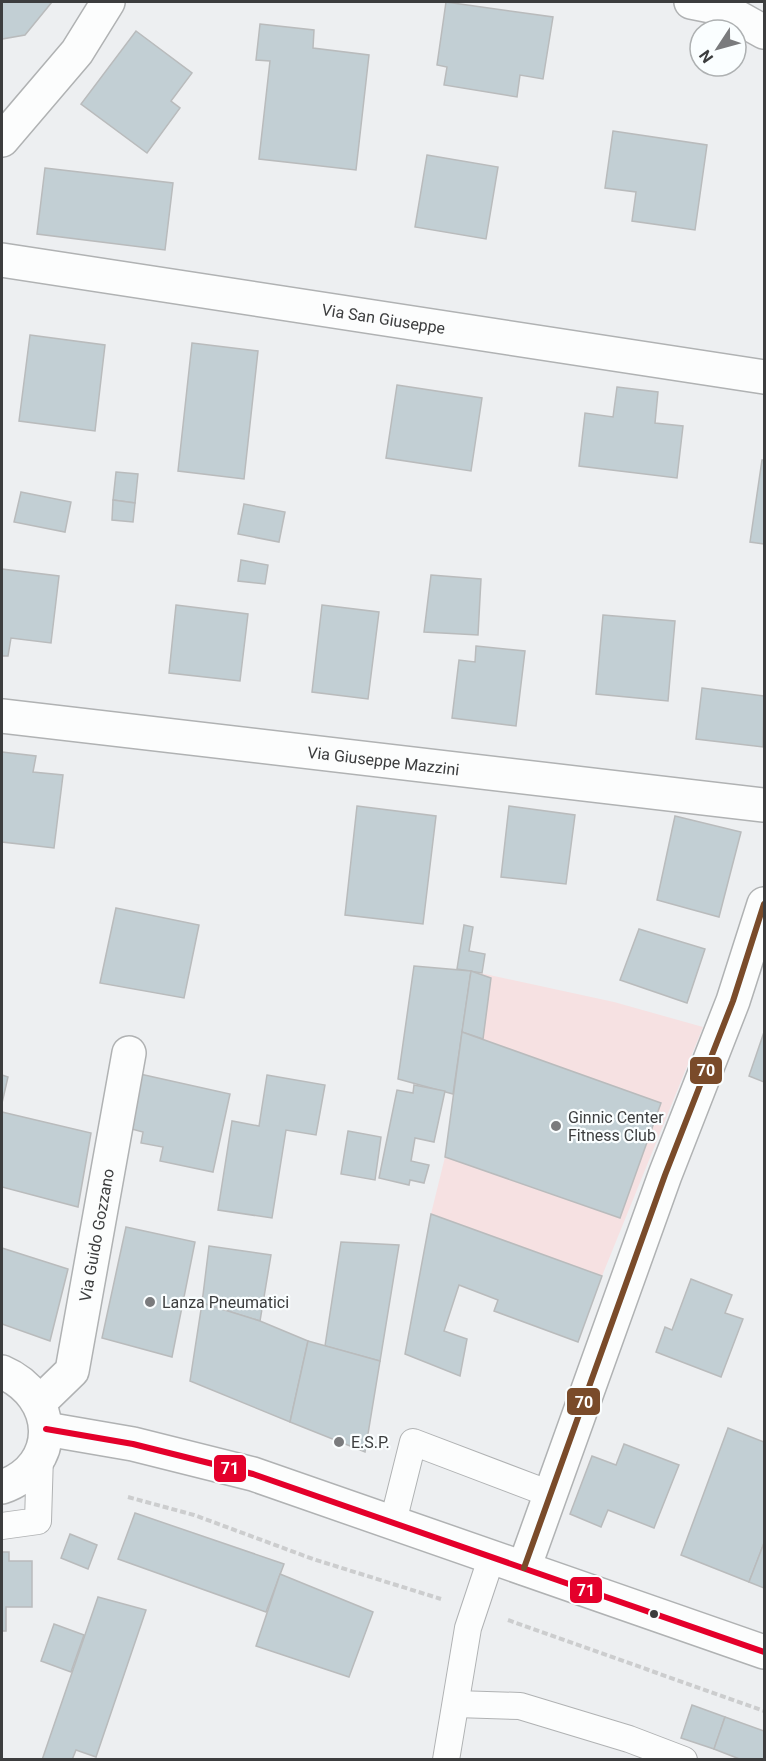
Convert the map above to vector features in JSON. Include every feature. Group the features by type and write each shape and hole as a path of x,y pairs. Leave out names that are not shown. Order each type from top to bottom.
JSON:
{"street":[{"path":"2,140 77,52 108,2"},
{"path":"706,5 765,32"},
{"name":"Via San Giuseppe","path":"2,260 764,370"},
{"name":"Via Giuseppe Mazzini","path":"2,716 765,805"},
{"path":"524,1568 665,1175 733,1001 765,904"},
{"name":"Via Guido Gozzano","path":"2,1487 14,1483 29,1472 42,1429 72,1371 129,1053"},
{"path":"2,1372 17,1378 30,1389 42,1429 133,1444 253,1474 765,1652"}],"lane":[{"path":"2,1526 38,1521 42,1429"},
{"path":"393,1522 413,1442 550,1494"},
{"path":"446,1760 468,1628 492,1556"},
{"path":"456,1704 520,1706 629,1739 684,1760"}],"shaded area":[{"name":"Ginnic Center Fitness Club","path":"471,971 614,1002 703,1027 602,1276 431,1214 445,1157"}],"building":[{"path":"2,2 52,2 25,35 2,39"},
{"path":"446,2 553,17 543,79 520,75 517,97 444,85 447,67 437,65"},
{"path":"260,24 314,30 313,48 369,55 356,170 259,159 270,61 256,60"},
{"path":"136,31 192,73 171,101 180,108 147,153 81,104"},
{"path":"613,131 707,145 695,230 632,221 636,192 605,188"},
{"path":"427,155 498,167 486,239 415,227"},
{"path":"45,168 173,183 165,250 37,234"},
{"path":"30,335 105,345 95,431 19,421"},
{"path":"192,343 258,351 244,479 178,471"},
{"path":"397,385 482,398 471,471 386,458"},
{"path":"617,387 658,392 655,423 683,426 677,478 579,466 585,413 613,417"},
{"path":"762,460 764,460 764,544 750,542"},
{"path":"116,472 138,474 135,503 113,500"},
{"path":"21,492 71,502 65,532 14,522"},
{"path":"113,500 135,503 133,522 112,520"},
{"path":"244,504 285,512 279,542 238,534"},
{"path":"241,560 268,565 265,584 238,581"},
{"path":"2,569 59,576 51,643 11,638 8,656 2,656"},
{"path":"431,575 481,579 478,635 424,632"},
{"path":"176,605 248,614 240,681 169,673"},
{"path":"322,605 379,612 368,699 312,692"},
{"path":"603,615 675,621 668,701 596,694"},
{"path":"476,646 525,651 516,726 452,718 459,660 475,662"},
{"path":"702,688 764,696 763,747 696,739"},
{"path":"2,752 36,756 33,772 63,775 54,848 2,842"},
{"path":"357,806 436,816 423,924 345,915"},
{"path":"509,806 575,815 566,884 501,877"},
{"path":"675,816 741,832 719,917 657,900"},
{"path":"116,908 199,925 184,998 100,983"},
{"path":"464,925 473,927 469,951 485,954 482,973 457,969"},
{"path":"639,929 705,949 687,1003 620,980"},
{"path":"414,966 471,971 453,1094 398,1079"},
{"path":"471,971 491,978 483,1039 462,1032"},
{"path":"462,1032 661,1103 620,1218 445,1157"},
{"path":"764,1032 764,1082 749,1076"},
{"path":"140,1074 230,1094 213,1172 160,1161 163,1147 141,1143 143,1132 128,1128"},
{"path":"2,1075 8,1077 2,1103"},
{"path":"267,1075 325,1085 316,1135 286,1130 272,1218 218,1210 232,1121 259,1126"},
{"path":"414,1085 445,1091 434,1142 415,1138 411,1161 429,1165 424,1183 410,1180 409,1185 379,1178 397,1090 413,1093"},
{"path":"2,1112 91,1133 78,1207 2,1187"},
{"path":"348,1131 381,1137 375,1180 341,1174"},
{"path":"431,1214 602,1276 578,1342 494,1311 498,1300 459,1285 444,1331 467,1339 460,1376 405,1354"},
{"path":"126,1227 195,1242 172,1357 102,1338"},
{"path":"341,1242 399,1245 380,1361 325,1346"},
{"path":"209,1246 271,1255 260,1321 202,1303"},
{"path":"2,1248 68,1269 50,1341 2,1324"},
{"path":"691,1279 732,1295 725,1313 743,1319 721,1377 656,1352 665,1327 672,1330"},
{"path":"202,1303 260,1321 308,1341 290,1422 190,1381"},
{"path":"308,1341 380,1361 365,1452 290,1422"},
{"path":"728,1428 764,1442 764,1543 749,1582 681,1555"},
{"path":"624,1444 679,1465 654,1528 608,1510 601,1527 570,1514 592,1456 616,1465"},
{"path":"135,1513 284,1564 266,1612 118,1559"},
{"path":"70,1534 97,1545 88,1569 61,1558"},
{"path":"764,1543 764,1588 749,1582"},
{"path":"2,1552 9,1552 9,1561 32,1561 32,1607 6,1607 6,1631 2,1631"},
{"path":"280,1574 373,1612 349,1677 256,1646"},
{"path":"98,1597 146,1610 96,1757 76,1750 72,1760 42,1760"},
{"path":"54,1624 84,1635 71,1672 41,1661"},
{"path":"692,1705 725,1717 714,1749 681,1738"},
{"path":"725,1717 764,1731 764,1760 742,1760 714,1749"}],"transit line":[{"name":"70","path":"524,1568 665,1175 733,1001 764,904"},
{"name":"71","path":"46,1429 133,1444 253,1474 764,1652"}],"place":[{"name":"Ginnic Center Fitness Club","path":"556,1126"},
{"name":"Lanza Pneumatici","path":"150,1302"},
{"name":"E.S.P.","path":"339,1442"}]}
